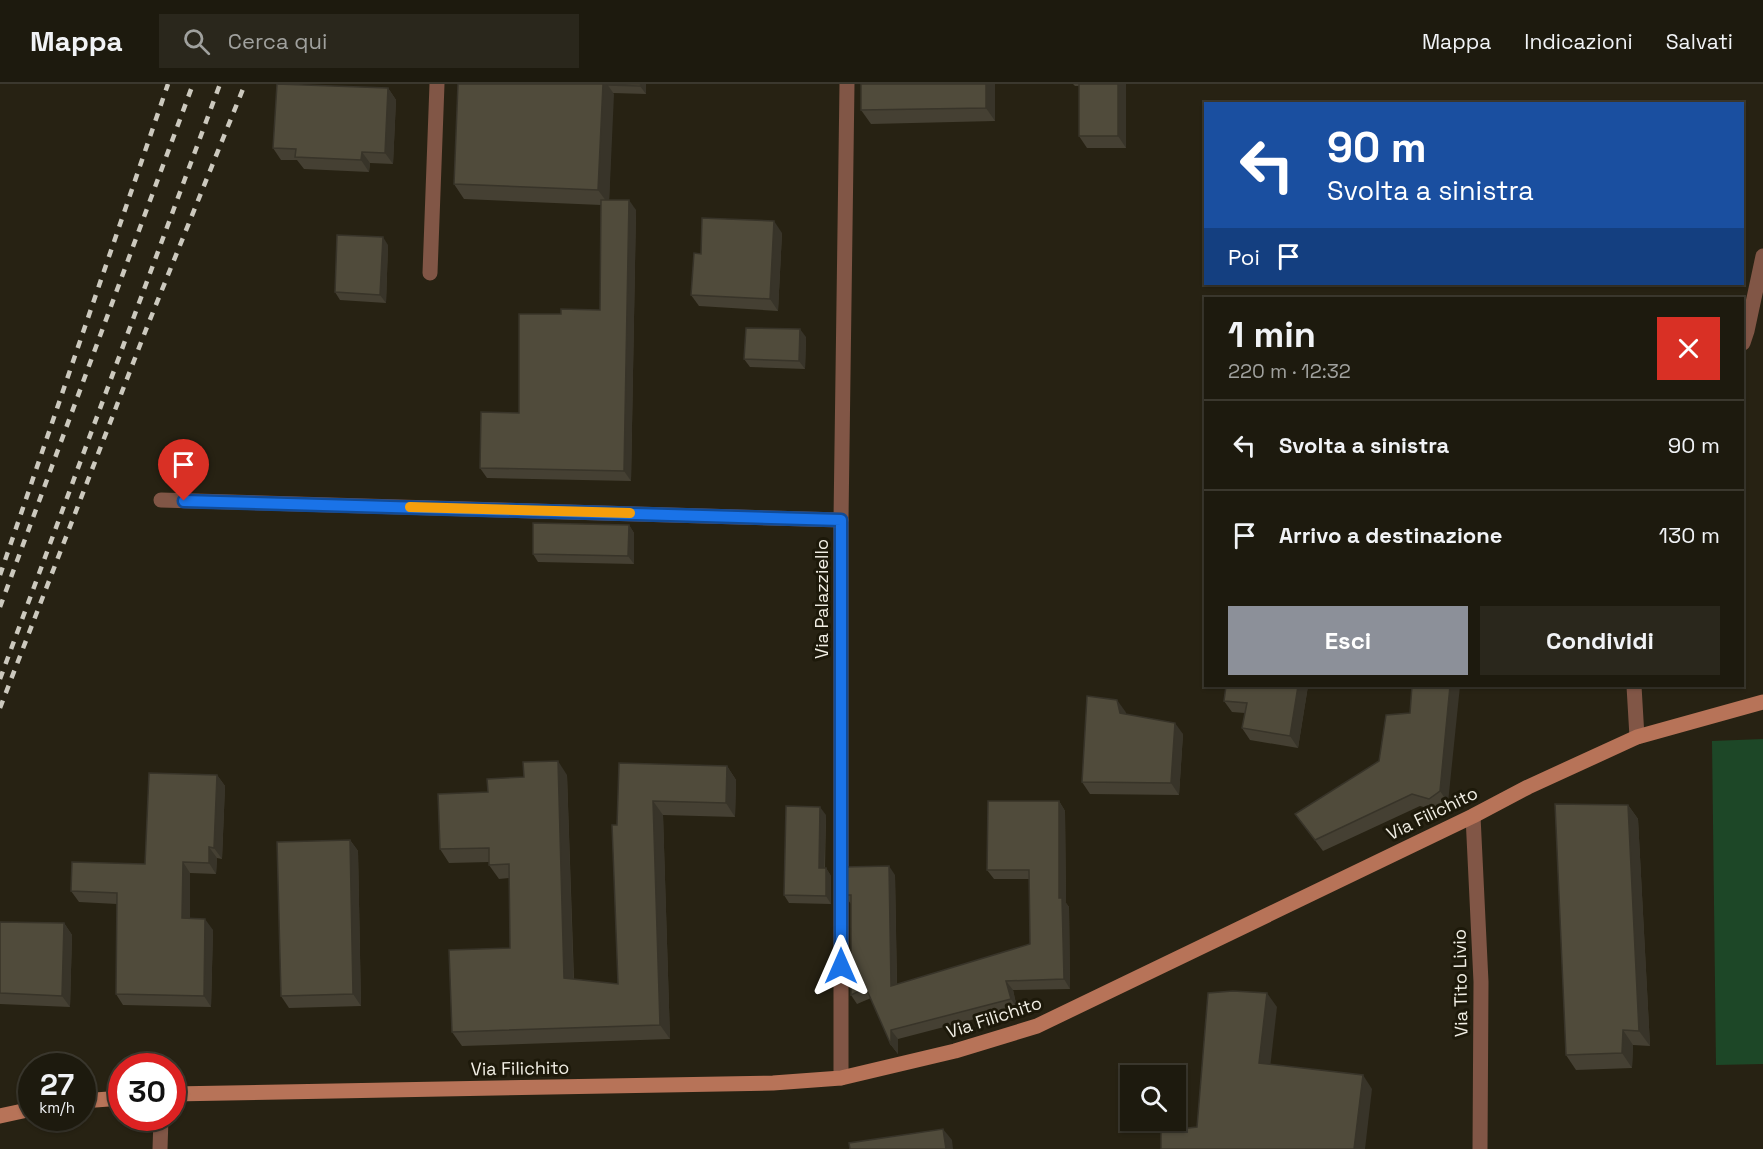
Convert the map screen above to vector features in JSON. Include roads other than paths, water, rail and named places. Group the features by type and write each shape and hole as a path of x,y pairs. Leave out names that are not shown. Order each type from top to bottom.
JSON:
{"street":[{"path":"430,273 437,84"},
{"name":"Via Palazziello","path":"841,1078 841,520 847,84"},
{"path":"1744,340 1763,256"},
{"path":"161,500 841,520"},
{"path":"1634,687 1637,737"},
{"name":"Via Filichito","path":"186,1094 773,1083 841,1078 955,1051 1037,1026 1473,816 1528,787 1637,737 1763,702"},
{"name":"Via Tito Livio","path":"1473,816 1481,982 1480,1149"},
{"path":"0,1116 18,1112"},
{"path":"160,1149 161,1131"}],"railway":[{"path":"0,575 168,84"},
{"path":"0,607 193,84"},
{"path":"0,679 220,84"},
{"path":"0,708 147,327 245,84"}]}
